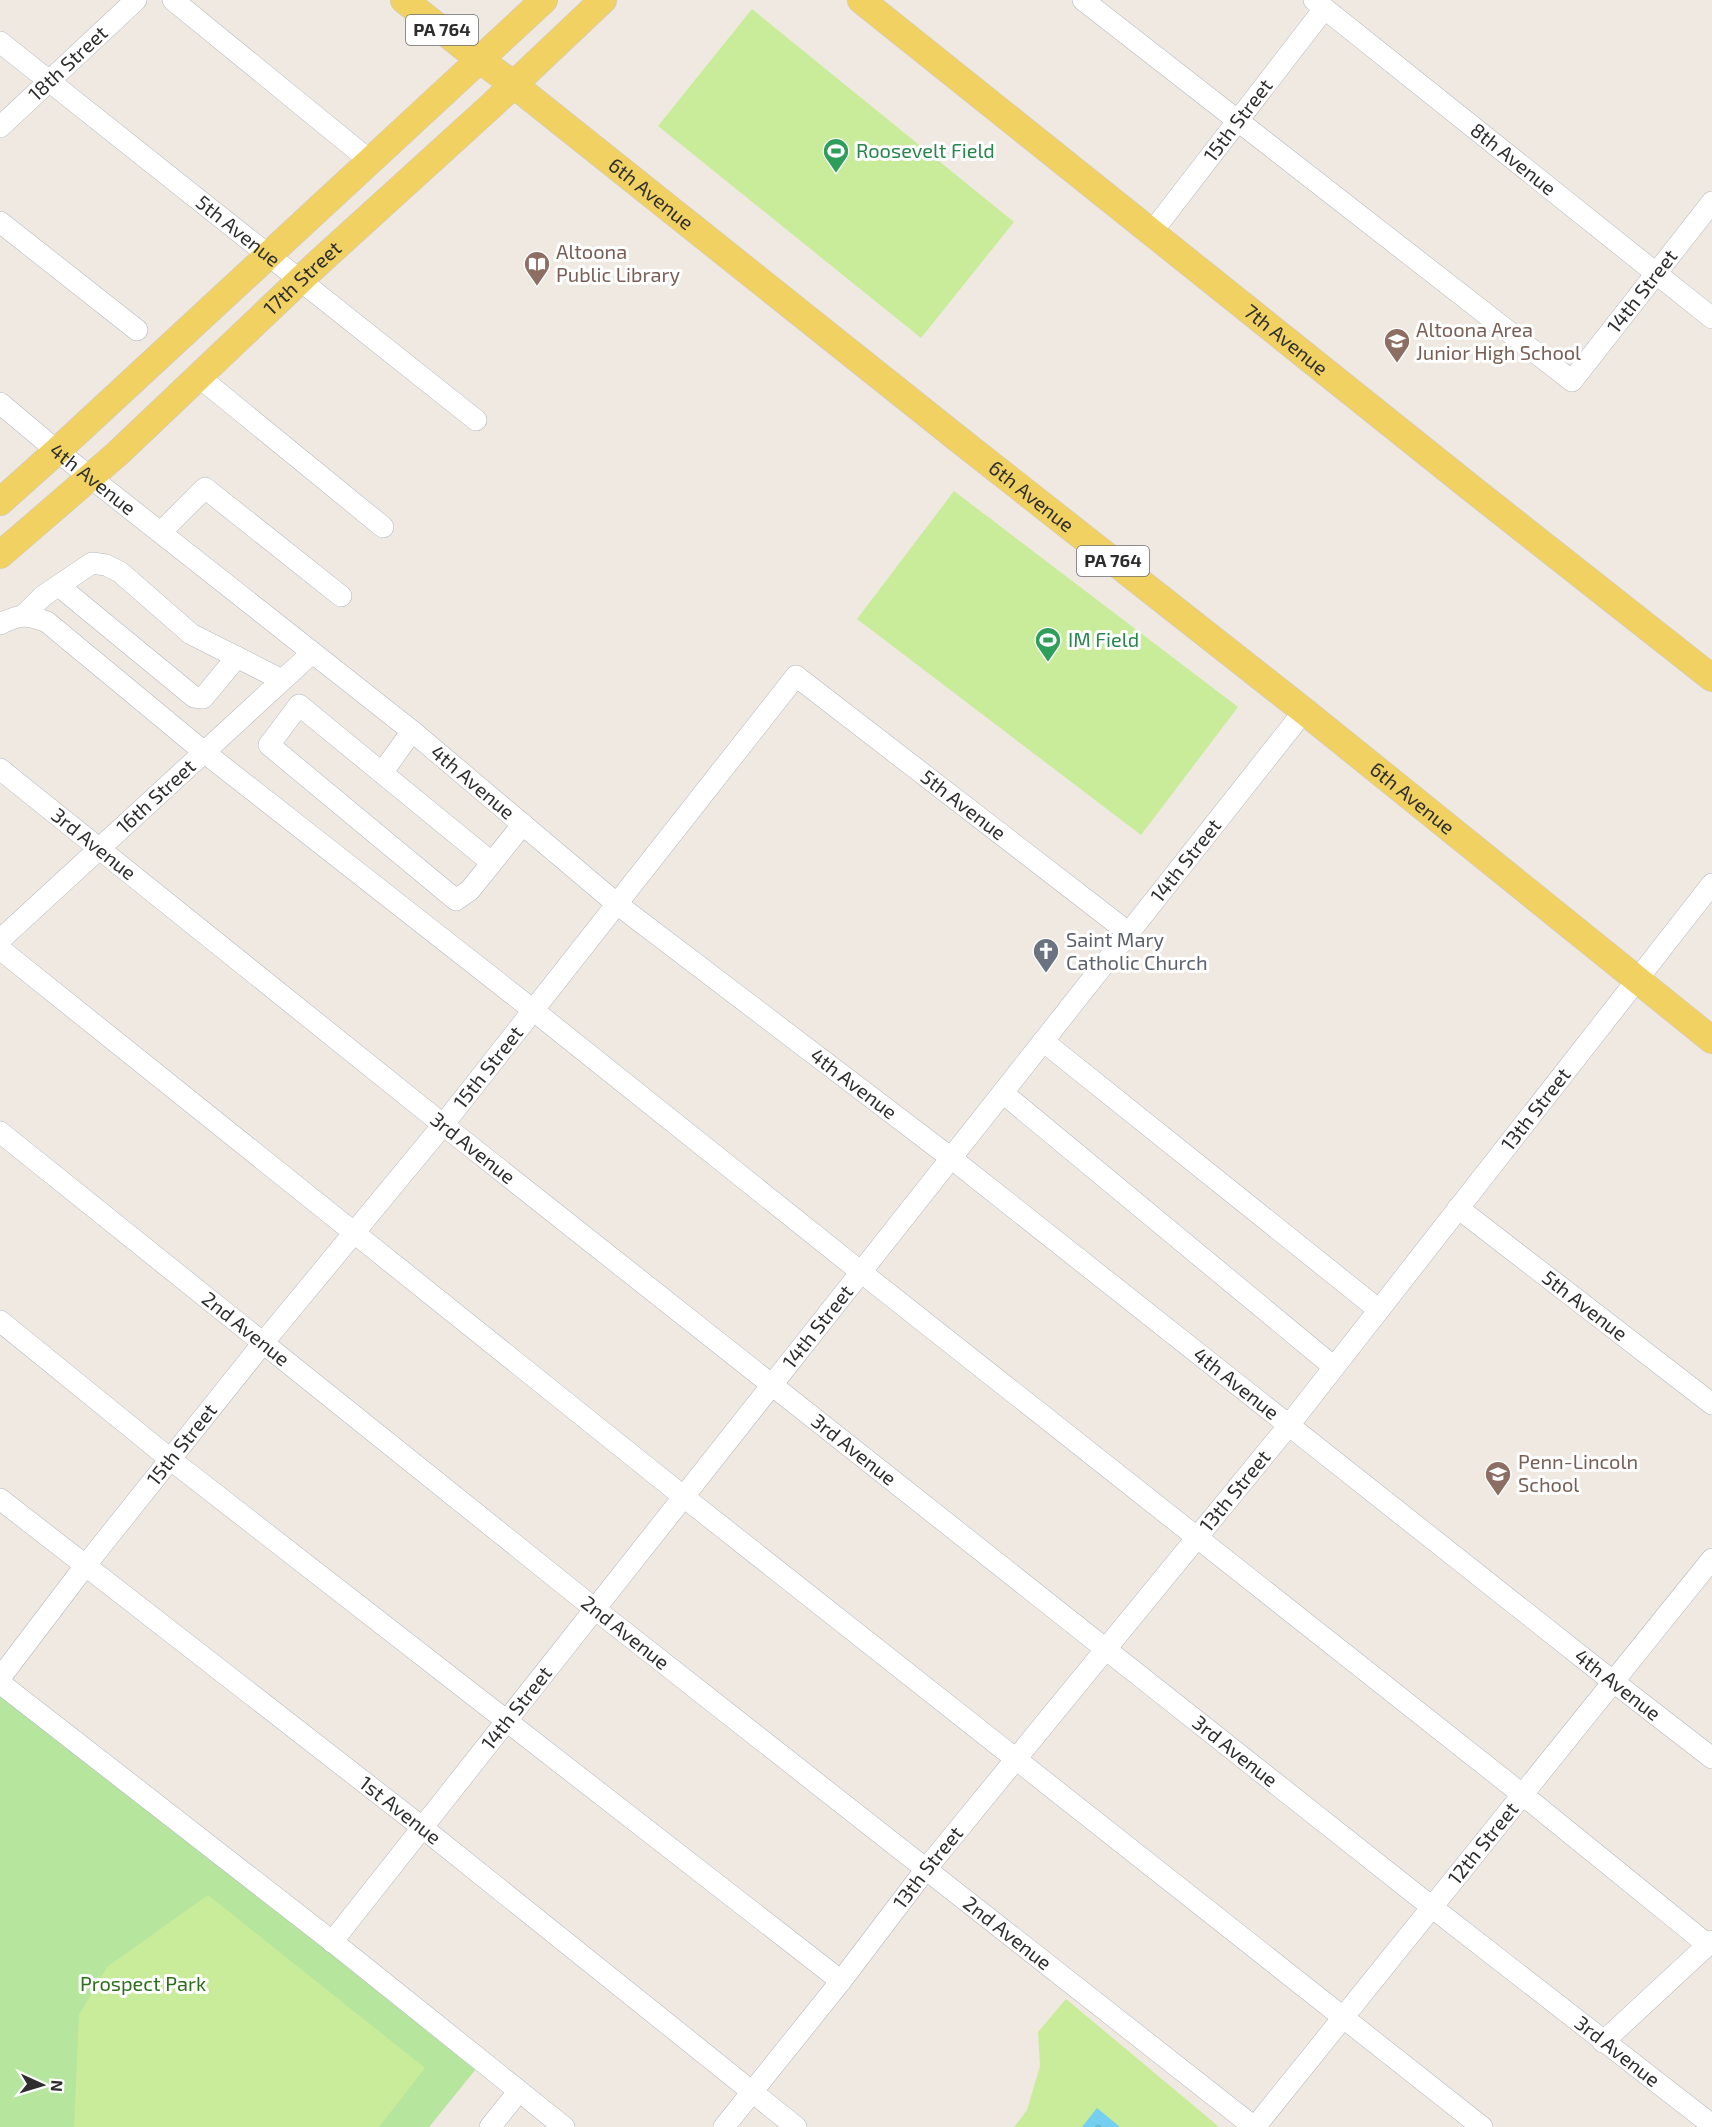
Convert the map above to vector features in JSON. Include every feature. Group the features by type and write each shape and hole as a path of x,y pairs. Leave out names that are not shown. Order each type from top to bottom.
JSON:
{"main road":[{"name":"6th Avenue","path":"404,0 1304,711 1712,1040"},
{"name":"17th Street","path":"0,502 544,0"},
{"name":"17th Street","path":"0,555 117,454 603,0"},
{"name":"7th Avenue","path":"861,0 1712,678"}],"street":[{"name":"18th Street","path":"0,127 136,0"},
{"path":"173,0 369,160"},
{"path":"1083,0 1238,121"},
{"name":"15th Street","path":"1152,232 1238,121 1319,4"},
{"name":"8th Avenue","path":"1319,4 1712,318"},
{"name":"5th Avenue","path":"0,42 476,420"},
{"name":"14th Street","path":"1238,121 1572,381 1712,202"},
{"path":"0,222 137,330"},
{"path":"198,376 383,526"},
{"name":"4th Avenue","path":"0,403 57,451 412,730 617,904 951,1158 1712,1758"},
{"path":"161,532 205,488 341,596"},
{"path":"24,615 43,596 92,563 106,565 120,572 191,634 282,680"},
{"path":"59,586 194,697 203,698 237,657"},
{"path":"0,624 13,617 24,615 47,622 204,752 1710,1943 1603,2042"},
{"name":"16th Street","path":"0,940 312,653"},
{"name":"5th Avenue","path":"796,676 1129,933"},
{"name":"15th Street","path":"0,1678 85,1566 262,1343 443,1125 796,676"},
{"path":"491,862 299,705 269,745 456,900 470,890 523,824"},
{"name":"14th Street","path":"332,1942 1304,711"},
{"path":"382,773 412,730"},
{"name":"3rd Avenue","path":"0,769 443,1125 1433,1908 1603,2042 1710,2121"},
{"name":"13th Street","path":"724,2127 841,1981 926,1869 1289,1425 1712,884"},
{"path":"0,949 684,1497 1482,2127"},
{"path":"1043,1041 1379,1310"},
{"path":"1003,1093 1334,1367"},
{"name":"2nd Avenue","path":"0,1132 595,1609 1255,2127"},
{"name":"5th Avenue","path":"1458,1209 1712,1404"},
{"path":"0,1321 170,1459 841,1981"},
{"name":"1st Avenue","path":"0,1499 423,1828 796,2127"},
{"name":"12th Street","path":"1255,2127 1712,1559"},
{"path":"0,1683 332,1942 564,2127"},
{"path":"490,2127 519,2091"}],"green space":[{"name":"Roosevelt Field","path":"752,9 1014,222 921,338 658,126"},
{"name":"IM Field","path":"954,491 1238,707 1141,835 857,619"},
{"name":"Prospect Park","path":"6,1689 476,2069 429,2127 0,2127 0,1696"},
{"path":"208,1895 425,2068 379,2127 74,2127 79,2015 107,1967"},
{"path":"1066,1999 1218,2127 1014,2127 1027,2110 1040,2066 1038,2032"}],"water":[{"path":"1097,2108 1120,2127 1082,2127"}],"place":[{"name":"Roosevelt Field","path":"836,174"},
{"name":"Altoona Public Library","path":"537,287"},
{"name":"Altoona Area Junior High School","path":"1397,364"},
{"name":"IM Field","path":"1048,663"},
{"name":"Saint Mary Catholic Church","path":"1046,974"},
{"name":"Penn-Lincoln School","path":"1498,1497"}]}
